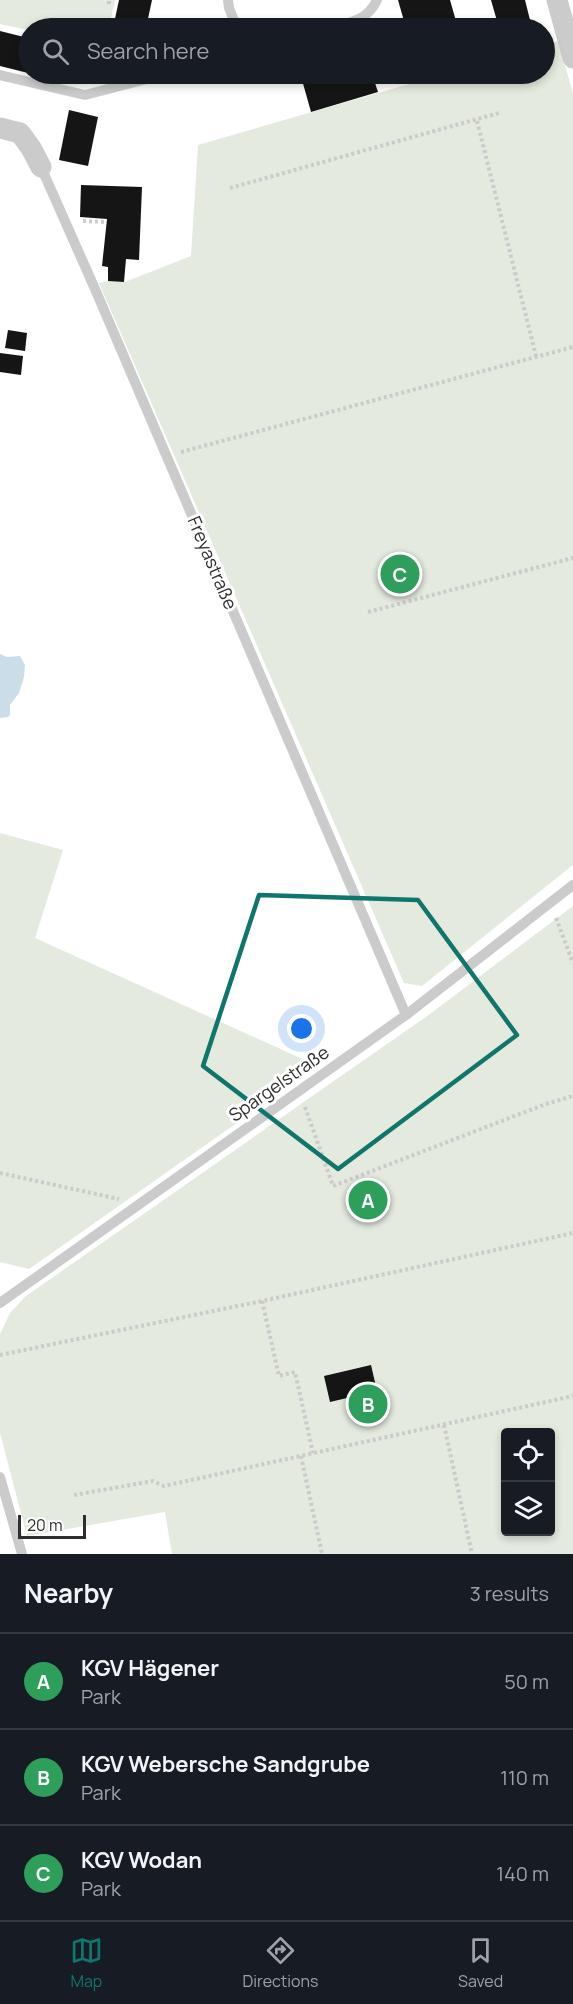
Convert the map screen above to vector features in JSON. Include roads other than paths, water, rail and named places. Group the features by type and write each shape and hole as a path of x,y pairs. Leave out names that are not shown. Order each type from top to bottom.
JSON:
{"street":[{"path":"557,0 573,58"},
{"name":"Freyastraße","path":"0,128 16,130 20,133 41,167"}],"lane":[{"path":"228,0 233,18"},
{"path":"361,18 373,8 377,0"},
{"path":"0,75 18,79"},
{"path":"38,84 85,95 127,84"},
{"name":"Freyastraße","path":"41,167 406,1015"},
{"name":"Spargelstraße","path":"0,1303 406,1015 573,885"},
{"path":"0,1476 22,1554"}],"water":[{"path":"0,654 7,657 20,656 25,665 19,693 10,705 10,715 0,718"}],"place":[{"name":"KGV Wodan","path":"400,574"},
{"name":"KGV Hägener","path":"368,1200"},
{"name":"KGV Webersche Sandgrube","path":"368,1404"}]}
